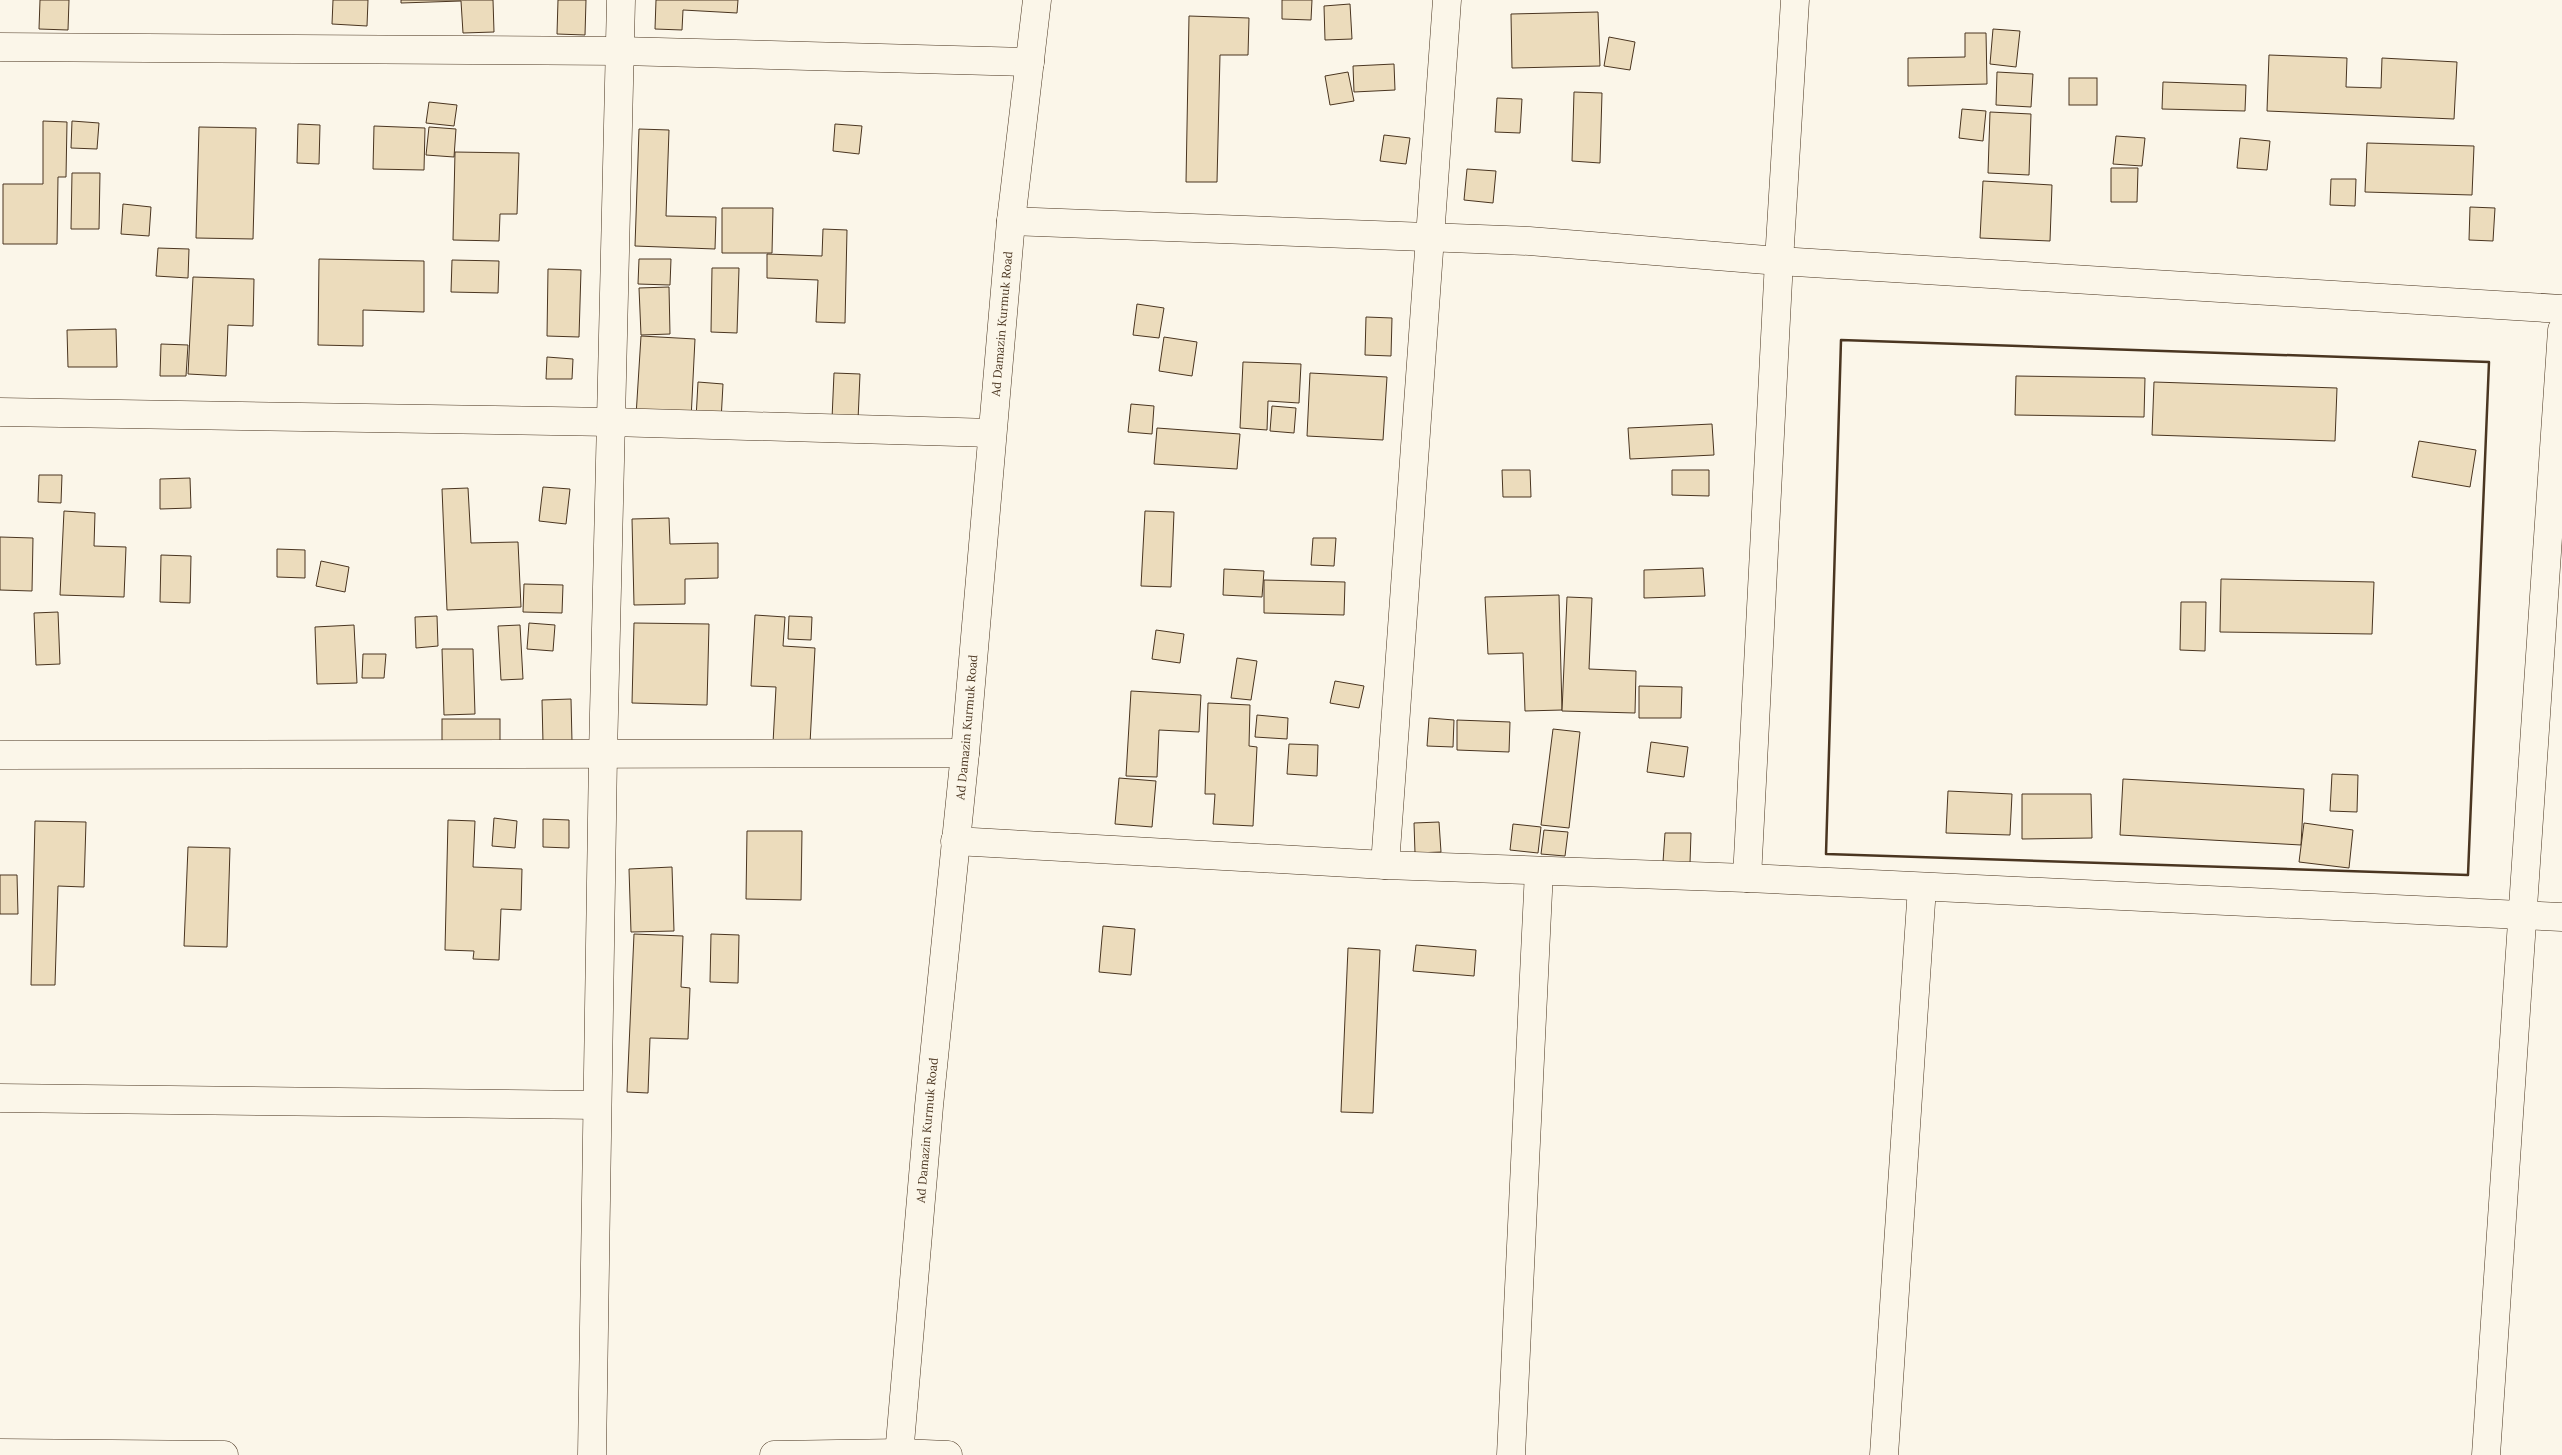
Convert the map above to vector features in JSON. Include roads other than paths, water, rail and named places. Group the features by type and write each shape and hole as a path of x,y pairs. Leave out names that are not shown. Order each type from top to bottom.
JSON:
{"main road":[{"path":"592,1455 603,755 621,0"},
{"name":"Ad Damazin Kurmuk Road","path":"900,1454 929,1106 965,753 1011,221 1037,0"},
{"path":"1385,865 1447,0"},
{"path":"1747,878 1779,261 1795,0"},
{"path":"0,47 620,51 1030,62"},
{"path":"1011,221 1529,241 1779,261 2562,309"},
{"path":"2486,1455 2562,330"},
{"path":"0,412 610,422 992,433"},
{"path":"0,755 965,753"},
{"path":"955,841 1385,865 1747,878 2562,917"},
{"path":"1511,1455 1539,871"},
{"path":"1884,1455 1922,887"},
{"path":"0,1098 597,1105"},
{"path":"0,1453 224,1455"},
{"path":"774,1455 948,1455"}]}
